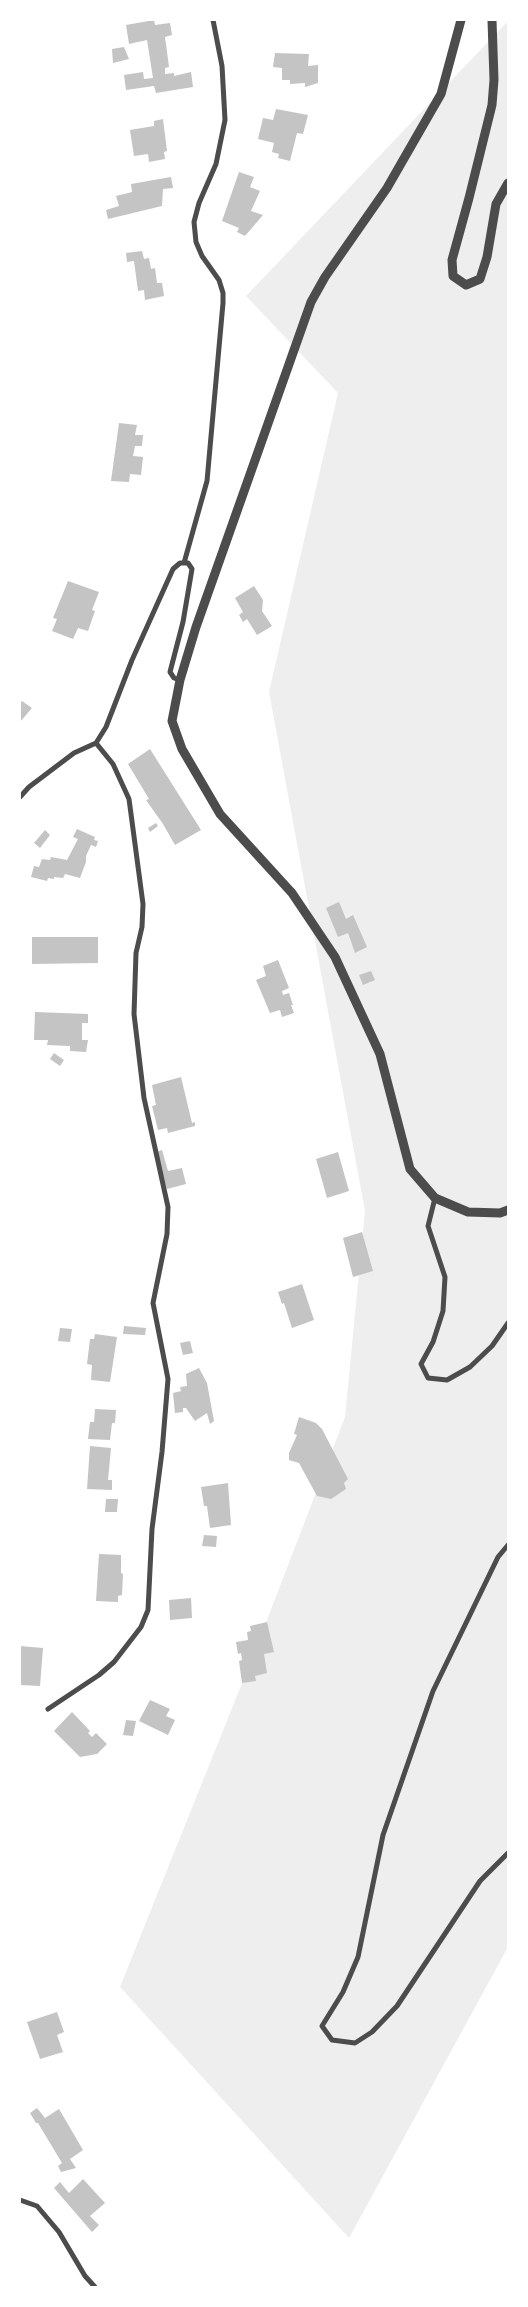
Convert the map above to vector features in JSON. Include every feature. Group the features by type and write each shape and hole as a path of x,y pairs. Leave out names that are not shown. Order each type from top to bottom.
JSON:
{"street":[{"path":"184,563 207,481 223,303 223,293 219,280 202,256 196,242 194,222 199,203 216,164 225,120 222,66 213,20"},
{"path":"462,20 441,94 387,188 325,277 311,302 196,627 180,680 172,721 182,749 220,814 292,894 335,957 380,1054 410,1169 435,1198 468,1212 500,1213 508,1210"},
{"path":"492,20 494,80 492,104 470,198 452,260 453,276 466,284 480,279 487,257 496,204 508,183"},
{"path":"20,797 29,787 74,753 96,743 106,727 132,660 173,569 180,563 188,563 192,569 183,622 170,672 174,678 180,680"},
{"path":"48,1709 99,1675 114,1662 141,1627 148,1610 152,1529 168,1380 153,1304 166,1234 168,1207 144,1098 134,1014 136,953 142,927 144,904 129,799 114,764 96,743"},
{"path":"435,1198 428,1226 445,1278 443,1311 433,1342 421,1364 428,1378 446,1380 470,1368 492,1346 508,1323"},
{"path":"508,1545 494,1565 433,1691 383,1835 358,1956 343,1992 322,2026 332,2040 354,2043 372,2032 397,2006 480,1881 508,1853"},
{"path":"20,2200 37,2206 54,2225 85,2276 94,2287"}],"shaded area":[{"path":"508,21 508,1947 349,2238 120,1987 257,1646 345,1417 365,1211 269,692 338,393 246,296"}],"building":[{"path":"154,20 155,25 170,23 172,35 165,37 169,67 165,68 165,74 174,73 174,76 191,72 193,87 156,93 154,86 126,90 124,75 143,72 144,79 153,78 147,40 129,44 126,25"},
{"path":"124,47 129,59 113,63 112,49"},
{"path":"275,53 309,54 308,66 318,65 318,83 305,87 305,83 290,84 290,80 282,80 282,68 273,67"},
{"path":"276,109 308,115 303,134 297,133 290,161 278,158 279,154 272,152 274,143 258,139 263,118 273,120"},
{"path":"163,119 167,151 164,152 165,159 149,162 148,154 134,156 130,130 154,126 154,121"},
{"path":"239,172 254,177 250,187 260,191 251,211 263,215 245,236 237,232 239,228 222,221"},
{"path":"171,177 173,188 163,189 162,206 108,219 106,210 119,206 116,196 132,192 131,184"},
{"path":"142,251 144,259 149,258 151,269 155,268 157,283 162,283 164,296 145,300 144,290 138,291 134,261 127,262 126,253"},
{"path":"119,423 137,425 135,435 143,435 142,446 135,446 133,456 143,457 141,475 130,474 129,482 111,481"},
{"path":"68,581 99,592 92,610 95,611 88,631 78,628 73,639 52,631 57,619 53,618"},
{"path":"254,586 263,600 262,611 272,626 257,635 247,619 243,622 239,615 243,612 235,598"},
{"path":"22,701 32,708 20,722 20,703"},
{"path":"150,749 201,830 175,845 146,800 149,799 128,764"},
{"path":"156,823 158,826 150,832 148,828"},
{"path":"77,829 95,837 94,840 98,841 96,847 91,845 80,878 65,874 63,878 48,878 47,881 31,877 34,866 39,867 42,859 50,860 51,857 67,860 78,839 73,837"},
{"path":"45,830 50,835 40,848 34,843"},
{"path":"339,902 346,919 353,915 367,947 355,953 348,933 338,937 326,908"},
{"path":"32,937 98,937 98,963 32,964"},
{"path":"278,960 289,988 282,991 283,995 289,993 294,1013 282,1017 280,1010 270,1013 256,980 266,976 263,966"},
{"path":"371,971 375,980 363,985 359,975"},
{"path":"35,1012 88,1014 88,1023 82,1023 82,1040 88,1040 86,1052 70,1051 70,1046 47,1045 48,1040 34,1040"},
{"path":"54,1053 64,1060 60,1066 50,1059"},
{"path":"181,1077 192,1123 195,1122 195,1126 168,1133 167,1128 158,1130 152,1106 156,1105 152,1085"},
{"path":"162,1150 168,1171 182,1168 186,1184 167,1189 156,1152"},
{"path":"338,1152 349,1191 327,1198 316,1159"},
{"path":"362,1232 373,1271 353,1277 343,1238"},
{"path":"302,1284 314,1320 292,1328 284,1303 282,1304 278,1292"},
{"path":"124,1326 146,1328 145,1335 123,1334"},
{"path":"60,1328 72,1329 70,1342 58,1341"},
{"path":"95,1334 117,1337 110,1382 91,1380 92,1365 87,1364 90,1339 94,1339"},
{"path":"190,1341 193,1353 183,1355 180,1343"},
{"path":"199,1368 207,1383 214,1421 210,1424 207,1413 195,1421 186,1408 183,1408 183,1412 175,1413 173,1393 181,1391 180,1387 187,1386 186,1374"},
{"path":"95,1409 116,1410 115,1423 112,1423 110,1440 88,1439 90,1422 94,1422"},
{"path":"299,1417 316,1423 322,1429 348,1479 344,1483 346,1489 331,1499 317,1496 299,1463 289,1460 289,1453 297,1435 294,1434"},
{"path":"90,1446 111,1448 108,1480 112,1480 112,1490 87,1489"},
{"path":"228,1483 231,1525 210,1528 207,1506 204,1506 201,1487"},
{"path":"106,1499 118,1499 117,1512 105,1512"},
{"path":"204,1535 217,1536 216,1547 202,1546"},
{"path":"99,1554 121,1555 121,1573 123,1574 122,1595 118,1596 118,1602 96,1601"},
{"path":"191,1598 192,1618 170,1620 169,1600"},
{"path":"267,1622 274,1652 264,1654 267,1673 255,1676 256,1681 242,1683 239,1661 242,1660 241,1653 238,1654 236,1642 248,1640 247,1632 251,1631 250,1626"},
{"path":"20,1646 43,1648 40,1686 20,1685"},
{"path":"150,1700 170,1709 166,1716 175,1720 168,1735 139,1721"},
{"path":"72,1712 90,1731 88,1733 92,1737 96,1733 107,1744 97,1754 80,1757 54,1731"},
{"path":"126,1720 136,1721 133,1736 123,1735"},
{"path":"57,2012 64,2032 57,2035 63,2052 40,2059 27,2022"},
{"path":"37,2108 45,2118 59,2109 83,2150 70,2159 76,2168 61,2172 58,2166 62,2163 30,2113"},
{"path":"83,2179 105,2203 90,2216 99,2225 92,2232 54,2188 60,2182 69,2193"}]}
